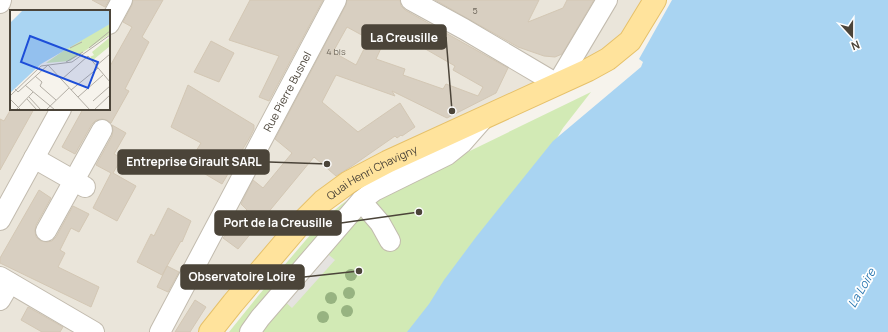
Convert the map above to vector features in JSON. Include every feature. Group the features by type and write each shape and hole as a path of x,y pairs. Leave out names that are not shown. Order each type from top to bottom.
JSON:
{"main road":[{"name":"Quai Henri Chavigny","path":"210,332 302,222 323,201 355,179 387,162 608,59 630,41 642,24 655,0"}],"street":[{"path":"110,22 122,0"},
{"name":"Rue Pierre Busnel","path":"160,332 336,0"},
{"path":"411,0 464,29 557,84 607,0"},
{"path":"0,220 60,110"},
{"path":"250,332 260,318 361,201 374,191 447,155 462,143 484,118"},
{"path":"46,231 80,184 102,130"},
{"path":"34,158 80,184"},
{"path":"361,201 380,223 390,240"},
{"path":"0,300 5,280 94,332"}],"shaded area":[{"path":"0,0 655,0 630,41 349,182 210,332 0,332"},
{"path":"324,251 335,260 292,308 282,299"}],"green space":[{"path":"591,92 563,128 545,158 419,332 229,332 323,220 342,204 363,190 375,197"}],"water":[{"name":"La Loire","path":"672,0 888,0 888,332 407,332 429,304 444,280 476,237 553,141 641,67 643,62 639,59"}],"building":[{"path":"92,0 109,0 105,7"},
{"path":"133,0 163,0 142,37 149,42 125,89 129,91 111,123 102,119 96,120 92,124 75,154 62,147 82,110 110,110 110,66 132,27 123,22"},
{"path":"250,0 323,0 269,101 259,97 279,56 229,40"},
{"path":"347,0 400,0 401,6 405,10 508,68 496,93 447,118 392,91 395,96 336,75 322,102 358,132 400,103 415,127 402,136 401,135 397,138 395,136 336,176 314,157 238,249 223,238 247,210 241,204 253,180 263,188 292,153 275,139 346,5","holes":["347,27 369,39 356,65 333,52","388,33 413,47 415,43 455,66 453,70 483,87 478,96 446,84 443,89 403,75 405,69 376,59"]},
{"path":"435,0 539,0 528,22 563,8 567,0 594,0 562,54 555,57 544,56 518,47"},
{"path":"211,41 234,53 219,82 194,72"},
{"path":"188,85 254,125 254,129 250,137 222,184 188,164 201,143 171,127"},
{"path":"10,110 33,110 0,170 0,119 4,121"},
{"path":"112,125 126,133 114,154 122,158 113,173 136,186 117,221 93,208 111,173 96,165 112,136"},
{"path":"39,190 51,198 36,225 36,237 41,241 52,241 56,237 73,206 89,214 79,232 71,228 60,250 65,253 58,267 99,287 91,307 0,263 0,258"},
{"path":"168,208 191,221 182,242 181,241 162,275 137,262 151,234 154,236"},
{"path":"167,266 179,272 168,292 157,287"},
{"path":"195,300 206,307 190,332 175,332"},
{"path":"28,307 63,327 60,332 42,332 21,320"}],"place":[{"name":"La Creusille","path":"452,111"},
{"name":"Entreprise Girault SARL","path":"327,164"},
{"name":"Port de la Creusille","path":"419,212"},
{"name":"Observatoire Loire","path":"359,271"}]}
